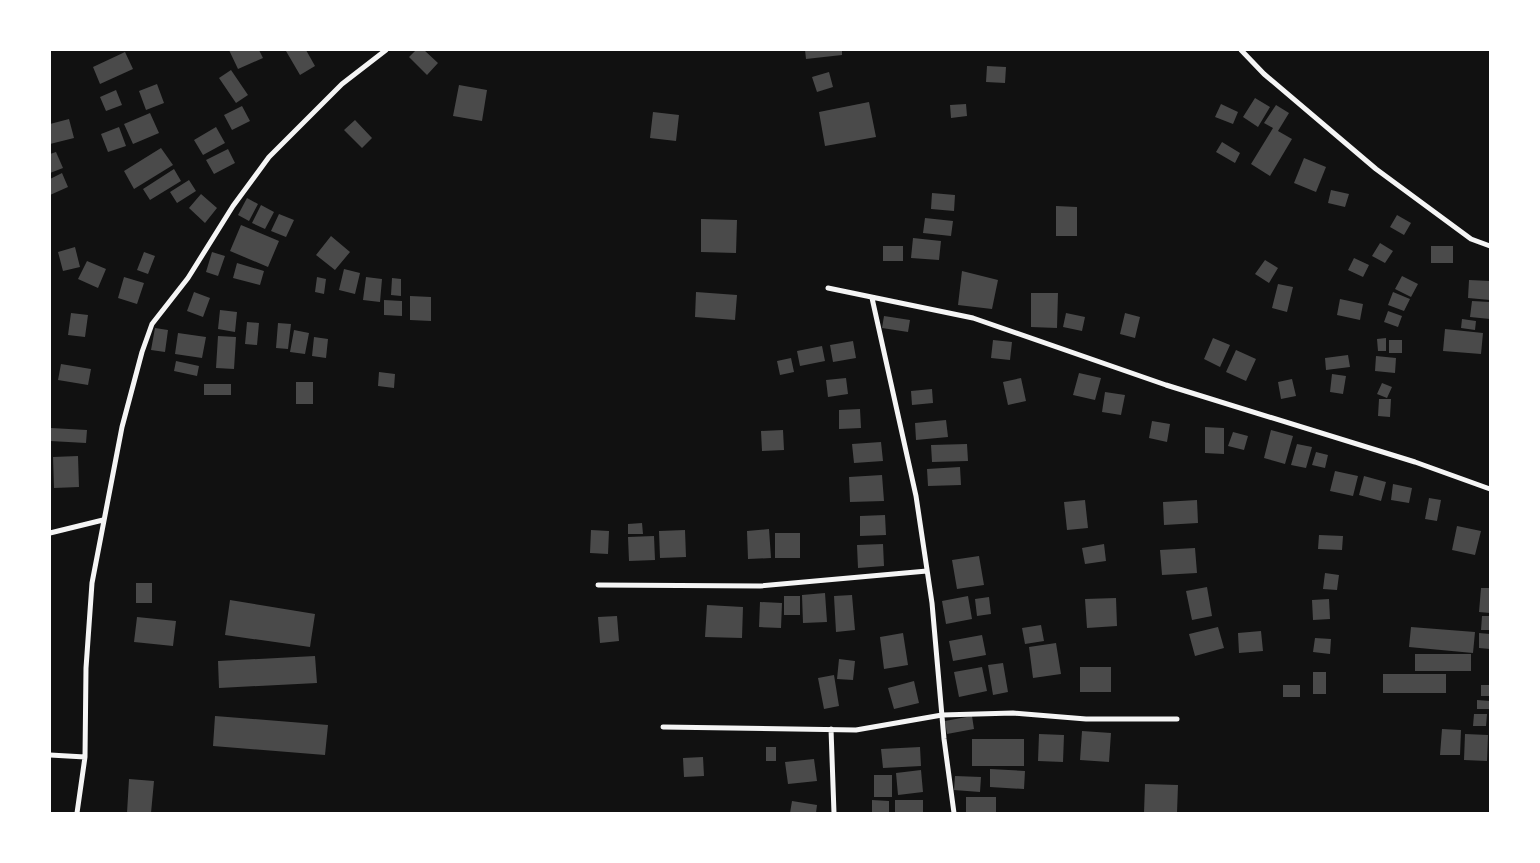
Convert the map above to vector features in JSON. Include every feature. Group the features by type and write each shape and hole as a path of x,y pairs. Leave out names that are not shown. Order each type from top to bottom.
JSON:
{"street":[{"path":"77,813 85,757 86,668 92,583 122,427 142,352 152,324 188,278 233,206 269,157 342,84 386,50"},
{"path":"1242,50 1264,74 1376,169 1471,239 1490,246"},
{"path":"828,288 974,318 1166,385 1415,462 1490,489"},
{"path":"872,298 916,496 927,572 954,813"},
{"path":"50,533 103,520"},
{"path":"598,585 760,586 927,572"},
{"path":"663,728 856,730 942,715 1013,713 1086,719 1176,719"},
{"path":"831,730 834,813"},
{"path":"50,754 85,757"}],"building":[{"path":"229,50 259,50 263,58 238,69"},
{"path":"306,50 315,66 300,75 286,51"},
{"path":"416,50 424,50 438,63 427,75 409,57"},
{"path":"805,50 842,50 842,55 806,59"},
{"path":"125,52 133,69 100,84 93,67"},
{"path":"987,66 1006,67 1005,83 986,82"},
{"path":"231,70 248,95 236,103 219,78"},
{"path":"829,72 833,87 817,92 812,77"},
{"path":"157,84 164,103 146,110 139,91"},
{"path":"459,85 487,90 482,121 453,116"},
{"path":"116,90 122,105 106,111 100,97"},
{"path":"1255,98 1270,107 1258,127 1243,117"},
{"path":"869,102 876,137 825,146 819,112"},
{"path":"966,104 967,116 951,118 950,105"},
{"path":"1221,104 1238,112 1233,124 1215,117"},
{"path":"1276,105 1289,113 1278,131 1292,139 1270,176 1251,164 1273,128 1264,123"},
{"path":"242,106 250,121 232,130 224,115"},
{"path":"653,112 679,115 676,141 650,138"},
{"path":"150,113 159,133 133,144 124,124"},
{"path":"69,119 74,138 50,144 50,124"},
{"path":"355,120 372,138 362,148 344,130"},
{"path":"119,127 126,146 108,152 101,134"},
{"path":"216,127 225,143 203,155 194,140"},
{"path":"1222,142 1240,153 1235,163 1216,152"},
{"path":"161,148 173,165 134,189 124,171"},
{"path":"228,149 235,163 214,174 206,160"},
{"path":"56,152 63,168 50,173 50,154"},
{"path":"1304,158 1326,167 1316,192 1294,183"},
{"path":"174,169 181,181 150,200 143,189"},
{"path":"62,173 68,187 50,195 50,179"},
{"path":"189,180 196,191 177,203 170,192"},
{"path":"1331,190 1349,194 1345,207 1328,203"},
{"path":"932,193 955,195 954,211 931,209"},
{"path":"201,194 217,208 205,223 189,208"},
{"path":"247,198 258,204 249,221 238,215"},
{"path":"261,205 274,212 265,229 252,223"},
{"path":"1056,206 1077,207 1077,236 1056,236"},
{"path":"279,214 294,220 286,237 271,231"},
{"path":"1397,215 1411,223 1404,235 1390,227"},
{"path":"925,218 953,221 951,236 923,233"},
{"path":"701,219 737,220 736,253 701,252"},
{"path":"241,225 279,241 268,267 230,251"},
{"path":"331,236 350,252 335,270 316,255"},
{"path":"913,238 941,241 939,260 911,258"},
{"path":"1380,243 1393,251 1385,263 1372,256"},
{"path":"883,246 903,246 903,261 883,261"},
{"path":"1431,246 1453,246 1453,263 1431,263"},
{"path":"75,247 80,267 63,271 58,252"},
{"path":"144,252 155,256 148,274 137,270"},
{"path":"212,252 225,256 218,276 206,272"},
{"path":"1354,258 1369,265 1363,277 1348,270"},
{"path":"1265,260 1278,268 1269,283 1255,274"},
{"path":"87,261 106,269 98,288 78,279"},
{"path":"237,263 264,271 260,285 233,278"},
{"path":"344,269 360,273 355,294 339,290"},
{"path":"962,271 998,280 992,309 958,305"},
{"path":"1402,276 1418,284 1411,297 1395,289"},
{"path":"124,277 144,283 137,304 118,298"},
{"path":"317,277 326,279 324,294 315,292"},
{"path":"366,277 382,279 380,302 363,300"},
{"path":"392,278 401,279 401,296 391,295"},
{"path":"1469,280 1490,281 1490,300 1468,298"},
{"path":"1278,284 1293,287 1287,312 1272,308"},
{"path":"194,292 210,298 203,317 187,311"},
{"path":"696,292 737,295 735,320 695,317"},
{"path":"1393,292 1410,299 1404,311 1388,305"},
{"path":"1031,293 1058,293 1057,328 1031,327"},
{"path":"410,296 431,297 431,321 410,320"},
{"path":"1340,299 1363,304 1360,320 1337,315"},
{"path":"384,300 402,301 402,316 384,315"},
{"path":"1472,301 1490,302 1490,319 1470,317"},
{"path":"220,310 237,312 235,332 218,329"},
{"path":"1388,311 1402,316 1398,327 1384,322"},
{"path":"71,313 88,315 85,337 68,335"},
{"path":"1066,313 1085,317 1082,331 1063,327"},
{"path":"1125,313 1140,317 1135,338 1120,334"},
{"path":"884,316 910,320 908,332 882,328"},
{"path":"1462,319 1476,321 1475,330 1461,328"},
{"path":"247,322 259,323 257,345 245,344"},
{"path":"278,323 291,324 288,349 276,348"},
{"path":"155,328 168,330 165,352 151,350"},
{"path":"1445,329 1483,333 1481,354 1443,351"},
{"path":"294,330 309,333 305,354 290,352"},
{"path":"178,333 206,337 202,358 175,354"},
{"path":"218,336 236,337 234,369 216,368"},
{"path":"314,337 328,339 326,358 312,356"},
{"path":"1213,338 1230,345 1220,367 1204,359"},
{"path":"1386,338 1386,351 1378,351 1377,339"},
{"path":"993,340 1012,342 1010,360 991,358"},
{"path":"1389,340 1402,340 1402,353 1389,353"},
{"path":"853,341 856,358 833,362 830,345"},
{"path":"822,346 825,361 800,366 797,351"},
{"path":"1236,350 1256,359 1246,381 1226,372"},
{"path":"1348,355 1350,367 1326,370 1325,358"},
{"path":"1376,356 1396,358 1395,373 1375,371"},
{"path":"791,358 794,372 780,375 777,361"},
{"path":"176,361 199,366 197,376 174,371"},
{"path":"61,364 91,369 88,385 58,380"},
{"path":"379,372 395,374 394,388 378,386"},
{"path":"1079,373 1101,378 1095,400 1073,395"},
{"path":"1332,374 1346,376 1343,394 1330,392"},
{"path":"846,378 848,394 828,397 826,380"},
{"path":"1021,378 1026,401 1008,405 1003,382"},
{"path":"1292,379 1296,396 1281,399 1278,382"},
{"path":"296,382 313,382 313,404 296,404"},
{"path":"1382,383 1392,387 1387,398 1377,394"},
{"path":"204,384 231,384 231,395 204,395"},
{"path":"932,389 933,403 912,405 911,391"},
{"path":"1105,392 1125,395 1121,415 1102,412"},
{"path":"1379,399 1391,399 1390,417 1378,416"},
{"path":"860,409 861,428 839,429 839,410"},
{"path":"946,420 948,437 916,440 915,423"},
{"path":"1152,421 1170,424 1167,442 1149,438"},
{"path":"1205,427 1224,428 1224,454 1205,453"},
{"path":"51,428 87,430 86,443 50,441"},
{"path":"783,430 784,450 762,451 761,431"},
{"path":"1271,430 1293,436 1285,464 1264,458"},
{"path":"1233,432 1248,436 1244,450 1228,446"},
{"path":"881,442 883,461 854,463 852,444"},
{"path":"967,444 968,461 932,462 931,445"},
{"path":"1297,444 1312,447 1306,468 1291,465"},
{"path":"1316,452 1328,455 1325,468 1312,465"},
{"path":"78,456 79,487 54,488 53,457"},
{"path":"960,467 961,485 928,486 927,469"},
{"path":"1335,471 1358,476 1353,496 1330,491"},
{"path":"882,475 884,501 850,502 849,477"},
{"path":"1364,476 1386,482 1381,501 1359,495"},
{"path":"1393,484 1412,488 1409,503 1391,500"},
{"path":"1429,498 1441,500 1437,521 1425,519"},
{"path":"1085,500 1088,528 1067,530 1064,502"},
{"path":"1197,500 1198,523 1164,525 1163,502"},
{"path":"885,515 886,535 860,536 860,516"},
{"path":"642,523 643,534 628,534 628,524"},
{"path":"1457,526 1481,531 1475,555 1452,550"},
{"path":"769,529 771,558 748,559 747,531"},
{"path":"591,530 609,531 608,554 590,553"},
{"path":"685,530 686,557 660,558 659,531"},
{"path":"775,533 800,533 800,558 775,558"},
{"path":"1319,535 1343,536 1342,550 1318,549"},
{"path":"654,536 655,560 629,561 628,537"},
{"path":"883,544 884,566 858,568 857,545"},
{"path":"1104,544 1106,561 1085,564 1082,548"},
{"path":"1195,548 1197,573 1162,575 1160,550"},
{"path":"979,556 984,585 957,589 952,560"},
{"path":"1325,573 1339,575 1337,590 1323,589"},
{"path":"136,583 152,583 152,603 136,603"},
{"path":"1207,587 1212,616 1192,620 1186,591"},
{"path":"1481,588 1490,588 1490,613 1479,612"},
{"path":"825,593 827,622 803,623 802,595"},
{"path":"852,595 855,630 836,632 834,596"},
{"path":"784,596 800,596 800,615 784,615"},
{"path":"968,596 972,619 946,624 942,601"},
{"path":"989,597 991,614 977,616 975,599"},
{"path":"1116,598 1117,626 1087,628 1085,599"},
{"path":"1329,599 1330,619 1313,620 1312,600"},
{"path":"230,600 315,614 310,647 225,635"},
{"path":"760,602 782,603 781,628 759,627"},
{"path":"707,605 743,607 742,638 705,637"},
{"path":"617,616 619,641 600,643 598,617"},
{"path":"1482,616 1490,616 1490,630 1481,630"},
{"path":"137,617 176,621 173,646 134,642"},
{"path":"1041,625 1044,641 1025,644 1022,628"},
{"path":"1218,627 1224,648 1195,656 1189,634"},
{"path":"1411,627 1475,632 1473,653 1409,647"},
{"path":"1261,631 1263,651 1239,653 1238,633"},
{"path":"903,633 908,665 884,669 880,637"},
{"path":"1479,633 1490,634 1490,649 1479,648"},
{"path":"982,635 986,655 953,661 949,641"},
{"path":"1315,638 1331,639 1330,654 1313,652"},
{"path":"1056,643 1061,674 1033,678 1029,647"},
{"path":"1415,654 1471,654 1471,671 1415,671"},
{"path":"315,656 317,683 219,688 218,661"},
{"path":"839,659 855,661 853,680 837,679"},
{"path":"1003,663 1008,692 993,695 988,665"},
{"path":"982,667 987,691 959,697 954,672"},
{"path":"1080,667 1111,667 1111,692 1080,692"},
{"path":"1313,672 1326,672 1326,694 1313,694"},
{"path":"1383,674 1446,674 1446,693 1383,693"},
{"path":"834,675 839,706 824,709 818,678"},
{"path":"914,681 919,703 894,709 888,688"},
{"path":"1283,685 1300,685 1300,697 1283,697"},
{"path":"1481,685 1490,685 1490,696 1481,696"},
{"path":"1477,700 1490,701 1490,709 1477,709"},
{"path":"1474,714 1487,714 1486,726 1473,726"},
{"path":"215,716 328,725 325,755 213,746"},
{"path":"972,716 974,729 947,734 945,721"},
{"path":"1442,729 1461,730 1460,755 1440,755"},
{"path":"1082,731 1111,733 1109,762 1080,760"},
{"path":"1039,734 1064,735 1063,762 1038,761"},
{"path":"1465,734 1488,735 1487,761 1464,760"},
{"path":"972,739 1024,739 1024,766 972,766"},
{"path":"766,747 776,747 776,761 766,761"},
{"path":"920,747 921,766 883,768 881,749"},
{"path":"703,757 704,776 684,777 683,758"},
{"path":"814,759 817,781 788,784 785,762"},
{"path":"990,769 1025,771 1024,789 990,787"},
{"path":"921,770 923,792 898,795 896,773"},
{"path":"874,775 892,775 892,797 874,797"},
{"path":"955,776 981,777 980,792 954,790"},
{"path":"129,779 154,781 151,813 127,813"},
{"path":"1145,784 1178,785 1177,813 1144,813"},
{"path":"966,797 996,797 996,813 966,813"},
{"path":"872,800 889,801 889,813 872,813"},
{"path":"895,800 923,800 923,813 895,813"},
{"path":"792,801 817,805 816,813 790,813"}]}
